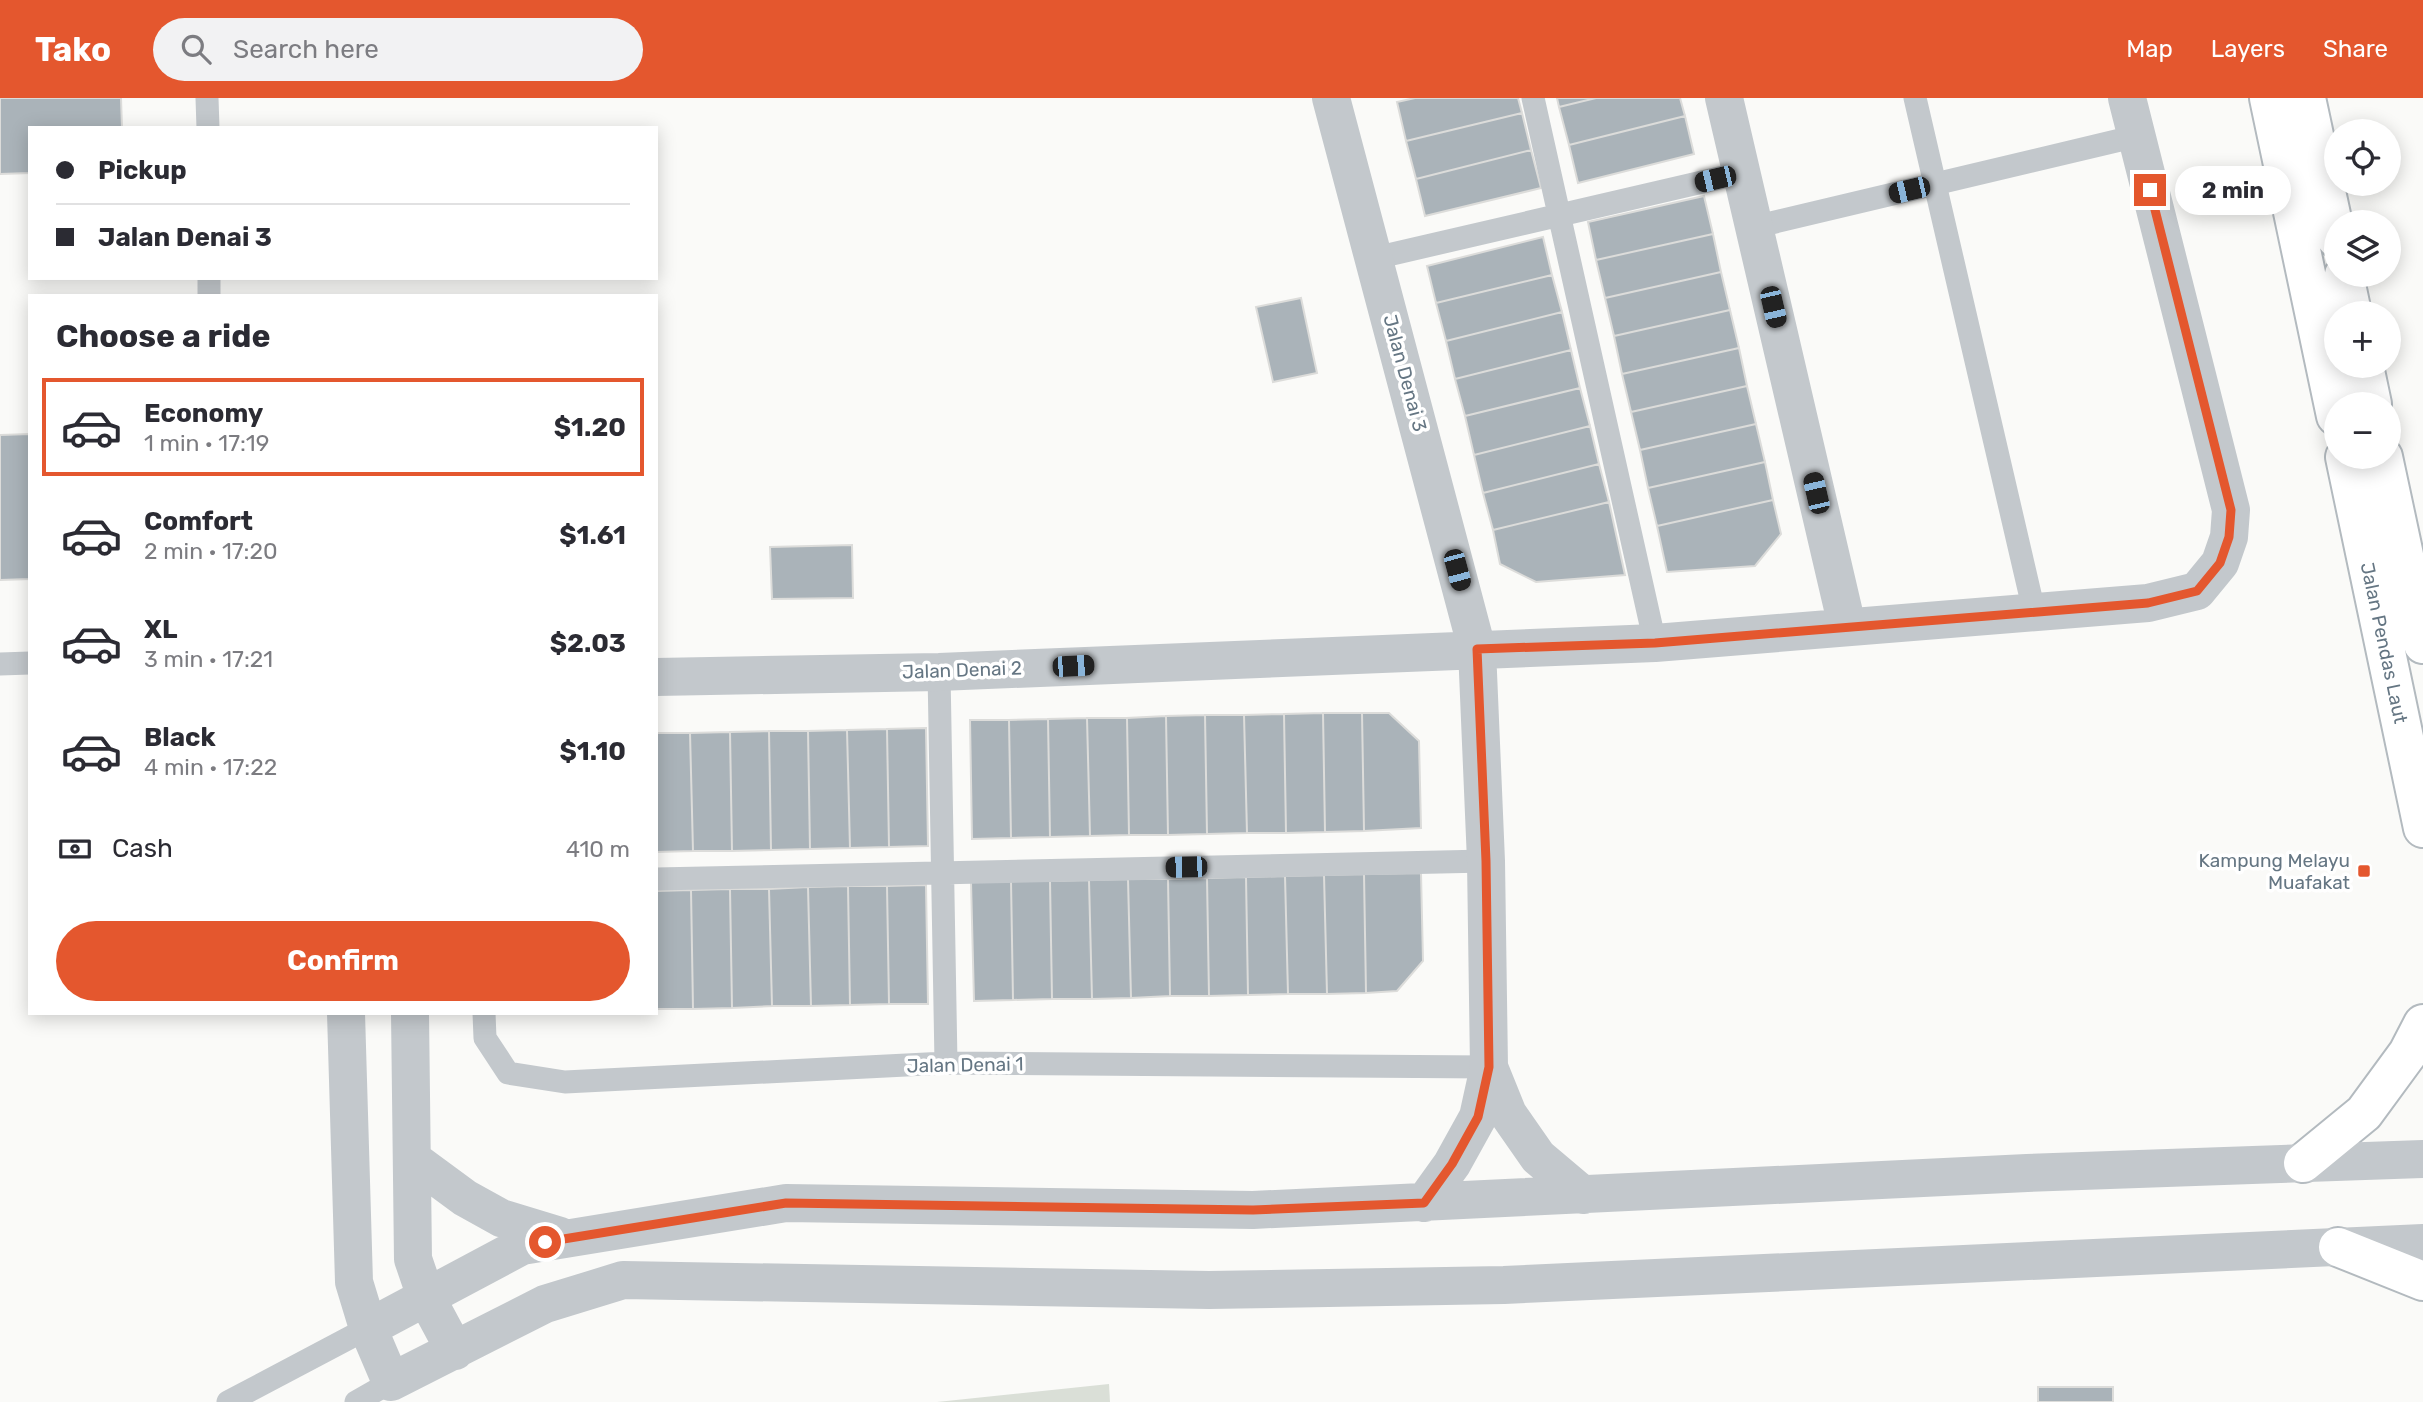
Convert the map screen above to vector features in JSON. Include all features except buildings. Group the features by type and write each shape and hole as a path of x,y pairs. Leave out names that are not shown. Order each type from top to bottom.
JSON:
{"main road":[{"path":"2269,98 2331,392"},
{"path":"2306,98 2330,210"},
{"name":"Jalan Pendas Laut","path":"2348,469 2423,828"},
{"name":"Jalan Pendas Laut","path":"2386,469 2423,644"},
{"path":"2303,1163 2364,1113 2409,1053 2423,1024"},
{"path":"2338,1247 2423,1281"}],"street":[{"name":"Jalan Denai 3","path":"1332,98 1477,649 1486,861 1489,1067"},
{"path":"1724,98 1847,626"},
{"path":"2127,98 2137,136"},
{"name":"Jalan Denai 2","path":"658,677 939,672 1655,643 2148,603 2197,591 2220,563 2229,537 2231,510 2137,136"},
{"path":"346,1015 354,1282 368,1328 391,1382 545,1304 623,1280 1209,1290 1504,1285 2423,1243"},
{"path":"410,1015 413,1259 426,1297 455,1351"},
{"path":"1489,1067 1508,1114 1538,1157 1583,1195"},
{"path":"1424,1203 1452,1164 1478,1117 1489,1067"},
{"path":"368,1328 522,1247 786,1203 1253,1210 2027,1173 2423,1158"},
{"path":"412,1159 465,1198 501,1218 568,1239"}],"lane":[{"path":"207,98 208,126"},
{"path":"1533,98 1655,643"},
{"path":"1915,98 2034,611"},
{"path":"1754,227 2137,136"},
{"path":"1375,258 1741,173"},
{"path":"0,664 28,663"},
{"path":"939,672 946,1063"},
{"path":"658,878 1486,861"},
{"name":"Jalan Denai 1","path":"484,1015 485,1038 508,1073 565,1082 946,1063 1489,1067"},
{"path":"228,1402 368,1328"},
{"path":"356,1402 391,1382"}],"shaded area":[{"path":"1109,1384 1110,1402 937,1402"}],"place":[{"name":"Kampung Melayu Muafakat","path":"2364,871"}],"route":[{"path":"545,1242 786,1203 1253,1210 1424,1203 1452,1164 1478,1117 1489,1067 1486,861 1477,649 1655,643 2148,603 2197,591 2220,563 2229,537 2231,510 2150,190"}]}
